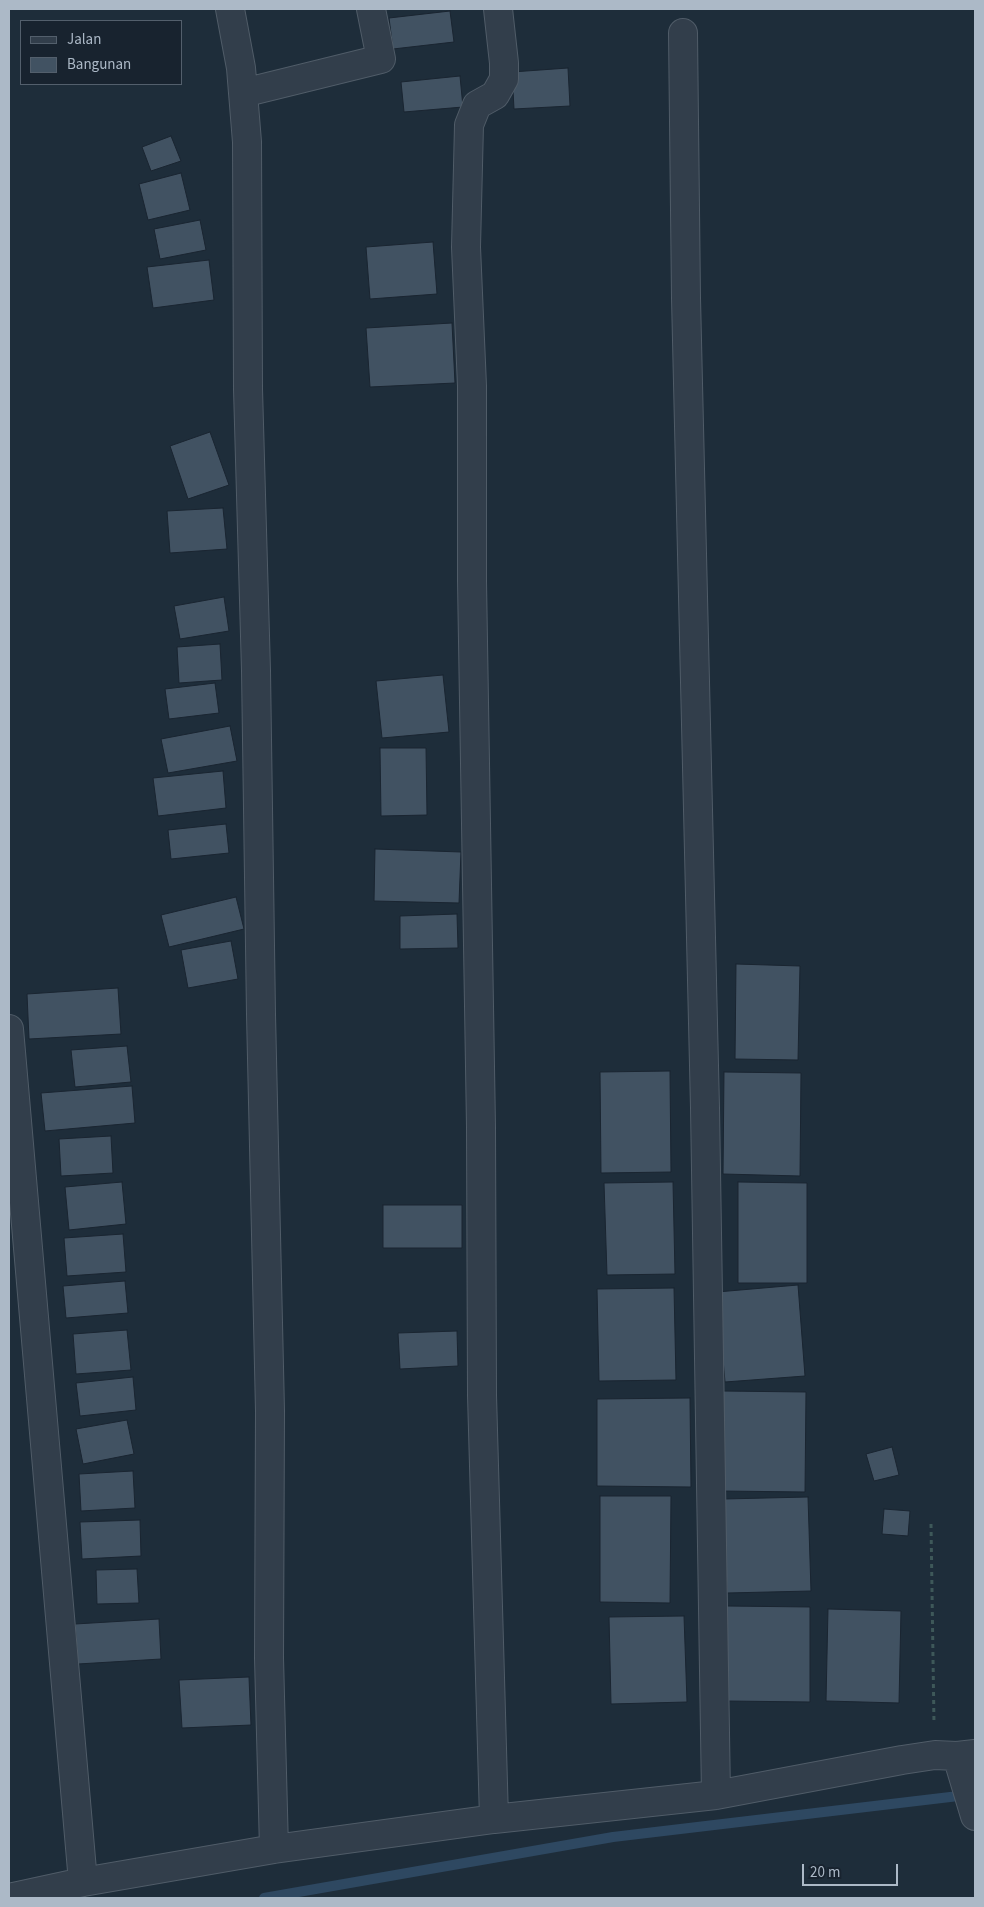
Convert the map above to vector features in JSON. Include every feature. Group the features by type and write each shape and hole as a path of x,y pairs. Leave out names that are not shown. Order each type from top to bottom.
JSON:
{"street":[{"path":"230,9 243,93 247,142 248,389 256,671 270,1411 269,1658 274,1849"},
{"path":"243,93 381,59 370,9"},
{"path":"494,1819 482,1395 481,1117 472,581 472,386 466,247 469,125 477,105 495,95 504,79 498,9"},
{"path":"683,33 687,318 705,1108 716,1795"},
{"path":"9,1029 83,1882"},
{"path":"9,1898 83,1882 274,1849 494,1819 716,1795 956,1755 975,1816"}],"path":[{"path":"931,1524 956,1755"}],"building":[{"path":"450,11 454,42 393,49 389,18"},
{"path":"568,68 570,106 514,109 512,72"},
{"path":"460,76 463,107 404,112 401,82"},
{"path":"171,136 181,161 151,171 142,147"},
{"path":"181,173 190,210 148,220 139,184"},
{"path":"200,220 206,250 160,259 154,229"},
{"path":"433,242 437,294 370,299 366,247"},
{"path":"209,260 214,300 153,308 147,267"},
{"path":"452,323 455,383 370,387 366,328"},
{"path":"210,432 229,485 188,499 170,446"},
{"path":"223,508 227,549 170,553 167,511"},
{"path":"224,597 229,631 180,639 174,606"},
{"path":"220,644 222,680 179,683 177,647"},
{"path":"443,675 449,732 382,738 376,681"},
{"path":"215,683 219,713 169,719 165,689"},
{"path":"230,726 237,761 168,773 161,739"},
{"path":"380,748 426,748 427,815 381,816"},
{"path":"223,771 226,808 158,816 153,778"},
{"path":"226,824 229,853 171,859 168,830"},
{"path":"375,849 461,852 459,903 374,901"},
{"path":"236,897 244,929 169,947 161,915"},
{"path":"457,914 458,948 400,949 400,916"},
{"path":"231,941 238,979 188,988 181,950"},
{"path":"736,964 800,966 798,1060 735,1059"},
{"path":"118,988 121,1034 29,1039 27,994"},
{"path":"127,1046 131,1082 75,1087 71,1050"},
{"path":"670,1071 671,1172 601,1173 600,1072"},
{"path":"724,1072 801,1073 800,1176 723,1174"},
{"path":"132,1086 135,1123 45,1131 41,1093"},
{"path":"111,1136 113,1173 61,1176 59,1139"},
{"path":"122,1182 126,1224 69,1230 65,1187"},
{"path":"673,1182 675,1274 607,1275 604,1183"},
{"path":"738,1182 807,1183 807,1283 738,1283"},
{"path":"383,1205 462,1205 462,1248 383,1248"},
{"path":"123,1234 126,1272 67,1276 64,1238"},
{"path":"125,1281 128,1313 66,1318 63,1286"},
{"path":"798,1285 805,1376 725,1382 717,1292"},
{"path":"674,1288 676,1380 599,1381 597,1289"},
{"path":"127,1330 131,1370 76,1374 73,1334"},
{"path":"457,1331 458,1366 400,1369 398,1333"},
{"path":"133,1377 136,1410 80,1416 76,1383"},
{"path":"722,1391 806,1392 805,1492 721,1491"},
{"path":"690,1398 691,1487 597,1486 597,1399"},
{"path":"127,1420 134,1454 83,1464 76,1429"},
{"path":"892,1447 899,1475 874,1481 866,1454"},
{"path":"133,1471 135,1508 81,1511 79,1474"},
{"path":"600,1496 671,1496 670,1603 600,1602"},
{"path":"808,1497 811,1591 727,1593 724,1499"},
{"path":"884,1509 910,1511 908,1536 882,1534"},
{"path":"140,1520 141,1556 82,1559 80,1522"},
{"path":"137,1569 139,1603 97,1604 96,1570"},
{"path":"727,1606 810,1607 810,1702 727,1701"},
{"path":"828,1609 901,1611 899,1703 826,1701"},
{"path":"684,1616 687,1702 611,1704 609,1617"},
{"path":"159,1619 161,1659 78,1664 75,1624"},
{"path":"249,1677 251,1725 182,1728 179,1680"}],"waterway":[{"path":"264,1898 613,1837 967,1795"}]}
